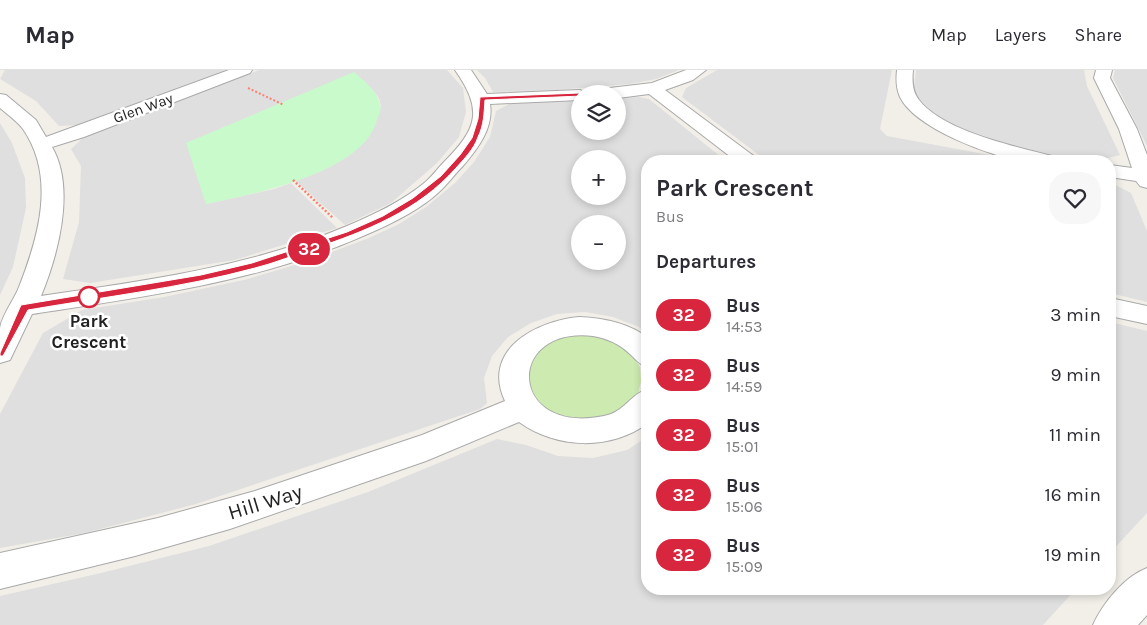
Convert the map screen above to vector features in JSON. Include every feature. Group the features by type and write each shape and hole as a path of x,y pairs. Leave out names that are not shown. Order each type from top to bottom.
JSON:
{"street":[{"name":"Glen Way","path":"41,144 77,133 244,70"},
{"path":"24,307 201,278 254,266 350,234 386,218 415,200 444,177 462,157 475,138 481,119 482,99 476,85 463,70"},
{"path":"626,91 652,88 683,79 698,70"},
{"path":"905,70 905,91 914,105 936,123 971,138 1024,155"},
{"path":"1104,70 1102,78 1128,129 1146,179"},
{"path":"652,88 740,155"},
{"path":"482,99 571,95"},
{"path":"0,99 15,108 41,144 52,169 55,200 42,261 24,307 0,353"},
{"path":"1116,172 1146,179"},
{"path":"1116,308 1147,315"},
{"path":"641,350 632,340 615,331 594,326 573,326 553,330 535,339 521,352 514,368 513,385 522,407 535,417 556,428 581,432 606,429 629,420 641,410"},
{"name":"Hill Way","path":"0,571 181,528 288,495 449,439 522,407"},
{"path":"1112,625 1147,586"}],"path":[{"path":"225,77 284,105"},
{"path":"293,180 350,234"}],"shaded area":[{"path":"5,70 227,70 80,125 59,126 36,101 0,79"},
{"path":"259,70 447,70 463,88 466,112 459,137 437,163 391,203 345,225 296,181 332,166 381,107 379,98 371,88 206,204 274,189 291,183 337,228 235,260 90,283 63,279 79,222 81,166 71,149 85,136"},
{"path":"477,70 679,70 656,79 630,84 571,85 571,89 557,90 493,92 485,78"},
{"path":"717,70 892,70 880,129 887,136 990,155 759,155 682,97 686,88"},
{"path":"916,70 1084,70 1087,86 1120,155 1047,155 1028,151 961,128 939,118 916,96 914,88"},
{"path":"1115,70 1147,70 1147,146 1113,78"},
{"path":"626,98 649,99 719,155 641,155 641,329 613,317 585,312 557,314 531,323 508,337 492,356 484,378 487,403 480,409 196,504 85,533 0,548 0,414 43,333 82,310 164,297 244,280 305,262 369,238 399,224 426,207 455,183 474,162 490,137 496,111 511,103 571,101 571,140 626,140"},
{"path":"0,123 12,143 25,178 26,208 13,267 0,295"},
{"path":"1116,185 1131,193 1147,231 1147,302 1116,294"},
{"path":"1116,323 1147,331 1147,513 1116,547"},
{"path":"497,439 526,445 558,456 593,458 627,450 641,441 641,595 1070,595 1043,625 0,625 0,596 209,546 368,492"}],"green space":[{"path":"354,72 374,91 379,100 380,114 366,141 349,156 302,179 206,204 186,143"},
{"path":"590,334 621,345 632,355 640,367 641,381 638,394 628,406 596,421 558,418 530,397 524,370 530,356 555,338"}],"bus line":[{"name":"32","path":"0,353 24,307 201,278 254,266 350,234 386,218 415,200 444,177 462,157 475,138 481,119 482,99 571,95"}],"place":[{"name":"Park Crescent","path":"89,297"}]}
